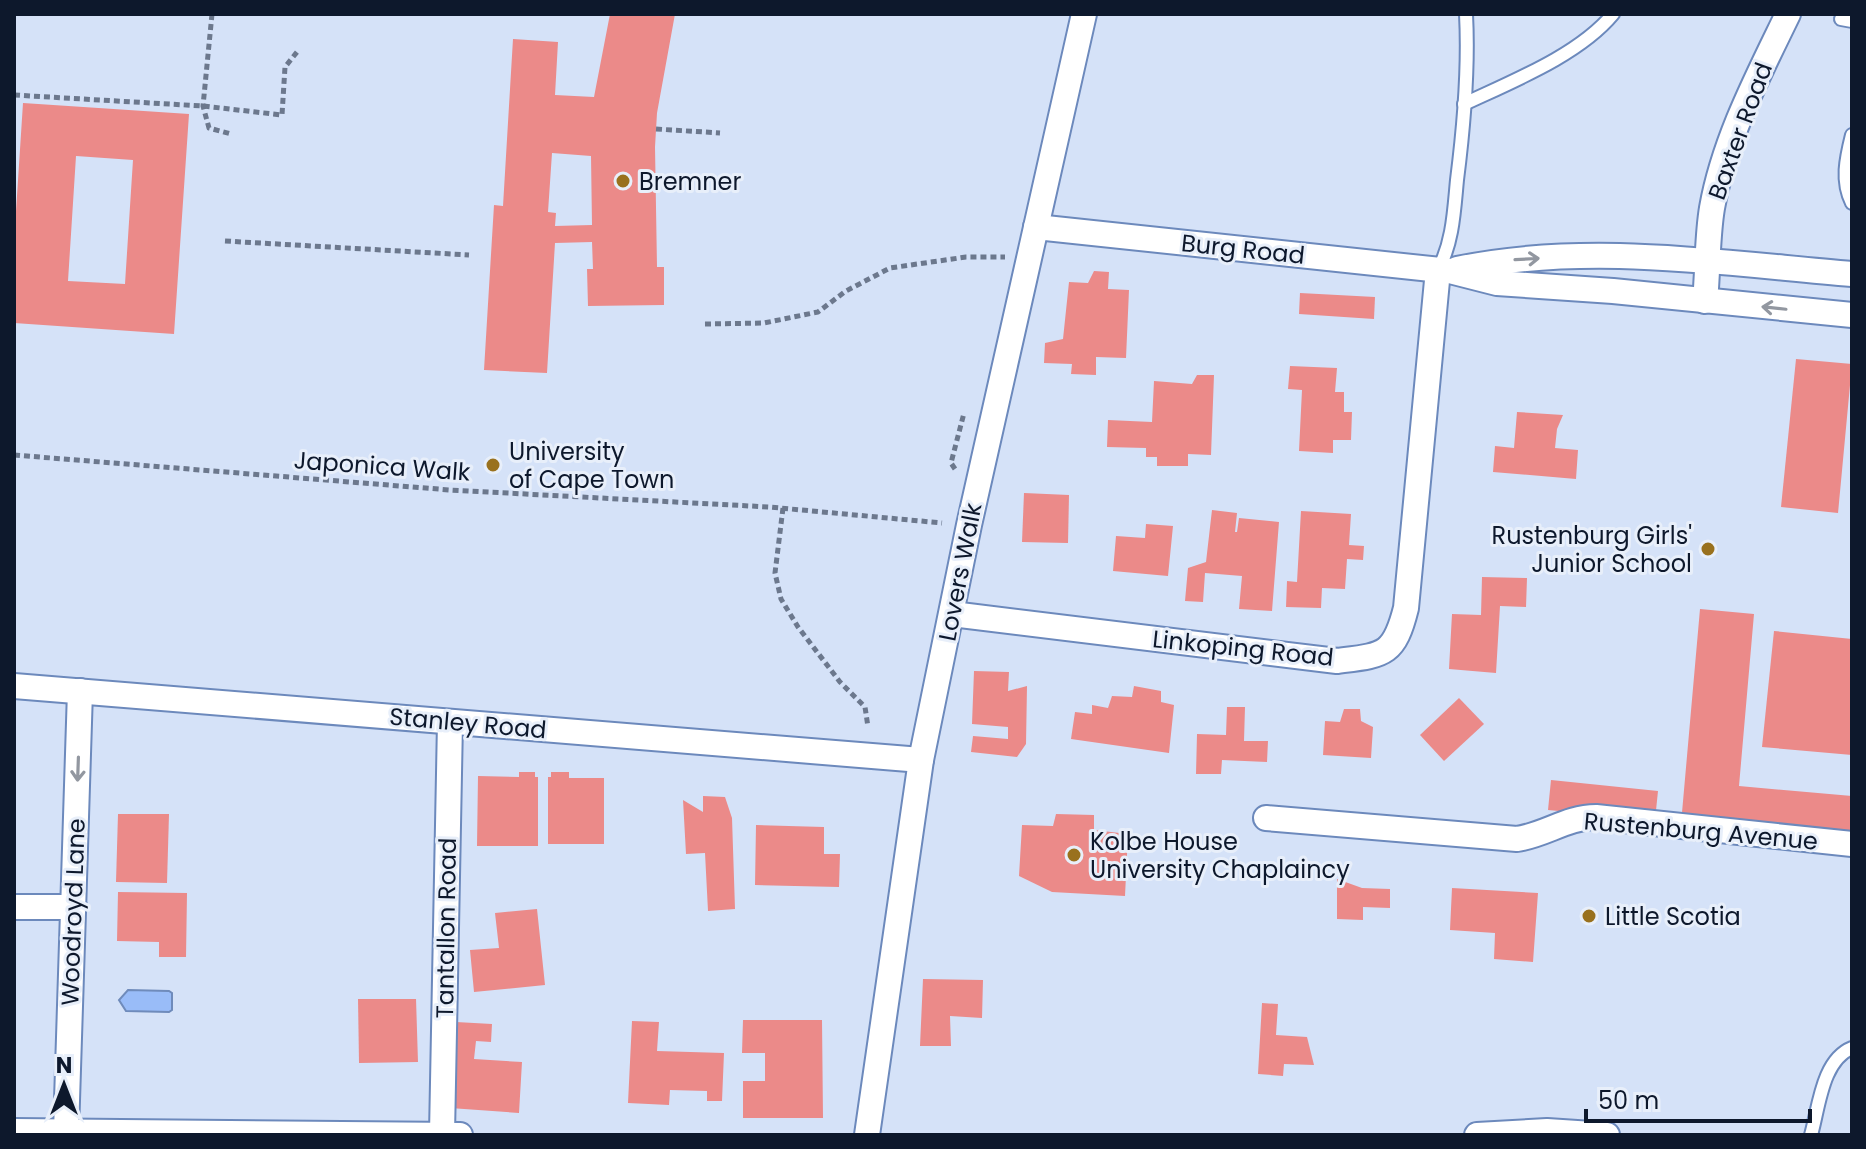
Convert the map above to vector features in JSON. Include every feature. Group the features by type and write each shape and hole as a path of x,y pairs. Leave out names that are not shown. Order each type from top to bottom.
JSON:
{"street":[{"name":"Lovers Walk","path":"867,1135 921,760 972,510 1084,14"},
{"name":"Baxter Road","path":"1705,301 1712,210 1722,167 1743,109 1788,14"},
{"name":"Burg Road","path":"1036,227 1444,270 1497,283 1852,315"},
{"name":"Burg Road","path":"1444,270 1500,260 1608,254 1852,274"},
{"name":"Linkoping Road","path":"952,614 1337,661 1383,652 1395,642 1406,608 1444,270"},
{"name":"Stanley Road","path":"17,685 921,760"},
{"name":"Woodroyd Lane","path":"66,1132 80,691"},
{"name":"Tantallon Road","path":"442,1134 450,722"},
{"name":"Rustenburg Avenue","path":"1266,818 1517,839 1576,819 1596,817 1852,844"},
{"path":"15,907 74,907"},
{"path":"14,1131 460,1135"},
{"path":"1477,1135 1547,1131 1607,1135"}],"lane":[{"path":"1444,270 1452,226 1464,104 1468,47 1466,14"},
{"path":"1464,104 1540,67 1601,29 1613,14"},
{"path":"1852,135 1845,162 1845,181 1852,203"},
{"path":"1811,1135 1831,1067 1841,1053 1852,1048"}],"path":[{"path":"212,14 203,106 209,128 231,134"},
{"path":"14,95 203,106 282,115 285,67 297,52"},
{"path":"656,129 720,133"},
{"path":"225,241 469,255"},
{"path":"705,324 764,323 818,312 846,291 890,268 966,257 1005,257"},
{"name":"Japonica Walk","path":"14,455 450,490 783,508 939,522"},
{"path":"783,508 775,573 781,599 831,671 865,707 868,727"}],"water":[{"path":"128,990 169,991 172,993 172,1010 126,1011 119,1000"}],"building":[{"name":"Bremner","path":"610,14 675,14 657,113 655,147 657,267 664,267 664,305 588,306 587,269 593,269 592,242 555,243 547,373 484,370 494,205 503,206 513,39 558,42 555,95 594,97","holes":["552,153 591,156 592,225 555,226 556,213 548,212"]},
{"path":"23,103 189,114 174,334 14,323 14,242","holes":["76,156 133,160 125,284 68,281"]},
{"path":"1094,271 1109,272 1108,289 1129,290 1126,358 1096,357 1096,375 1071,374 1072,364 1044,363 1045,343 1063,339 1069,282 1088,283"},
{"path":"1300,293 1375,297 1374,319 1299,314"},
{"path":"1796,359 1852,364 1838,513 1781,507"},
{"path":"1290,366 1337,368 1335,392 1344,392 1344,412 1352,412 1351,440 1333,440 1333,453 1299,451 1302,390 1288,389"},
{"path":"1197,375 1214,375 1211,455 1188,454 1188,466 1157,466 1157,457 1146,457 1146,448 1107,447 1108,420 1152,422 1154,381 1192,384"},
{"path":"1517,412 1563,415 1557,429 1555,448 1578,450 1576,479 1493,472 1495,446 1514,448"},
{"path":"1024,493 1069,495 1068,543 1022,542"},
{"path":"1212,510 1237,513 1235,532 1239,518 1279,522 1272,611 1239,609 1242,576 1205,573 1203,602 1185,601 1188,568 1206,562"},
{"path":"1301,511 1351,514 1349,545 1364,546 1363,560 1347,559 1345,589 1322,588 1321,608 1286,607 1287,581 1297,582"},
{"path":"1146,524 1173,526 1168,576 1113,571 1116,536 1145,538"},
{"path":"1482,577 1527,578 1526,607 1500,606 1496,673 1449,669 1452,614 1481,615"},
{"path":"1700,609 1754,614 1739,786 1852,796 1852,839 1681,824"},
{"path":"1774,631 1852,639 1852,755 1762,747"},
{"path":"974,671 1009,672 1008,691 1027,686 1026,744 1017,757 971,752 973,736 1008,739 1008,727 972,724"},
{"path":"1134,686 1161,691 1161,702 1174,705 1169,753 1071,739 1075,712 1092,714 1092,705 1108,708 1112,696 1132,697"},
{"path":"1459,698 1484,724 1444,761 1420,735"},
{"path":"1227,707 1245,707 1244,741 1268,741 1267,762 1222,760 1221,774 1196,774 1197,734 1226,735"},
{"path":"1344,709 1360,709 1361,721 1373,727 1371,758 1323,755 1325,721 1340,722"},
{"path":"519,772 535,772 535,777 538,777 538,846 477,846 478,776 519,777"},
{"path":"551,772 569,772 569,778 604,778 604,844 548,844 548,777 551,777"},
{"path":"1551,780 1658,791 1655,820 1548,810"},
{"path":"703,796 725,797 732,818 735,909 708,911 705,853 686,854 683,800 703,812"},
{"path":"118,814 169,814 167,883 116,882"},
{"path":"1056,814 1094,815 1094,830 1128,834 1125,896 1052,892 1019,876 1022,825 1053,826"},
{"path":"756,825 824,827 824,854 840,854 839,887 755,885"},
{"path":"1337,879 1362,888 1390,889 1390,908 1363,907 1363,920 1337,919"},
{"path":"1452,888 1538,893 1533,962 1494,959 1495,933 1450,930"},
{"path":"118,892 187,893 186,957 159,957 159,942 117,941"},
{"path":"537,909 545,985 474,992 470,950 499,948 495,913"},
{"path":"923,979 983,980 982,1018 950,1016 951,1046 920,1046"},
{"path":"358,999 416,999 418,1062 359,1063"},
{"path":"1262,1003 1278,1004 1276,1035 1307,1037 1314,1065 1284,1064 1283,1076 1258,1074"},
{"path":"743,1020 822,1020 823,1118 743,1118 743,1081 765,1081 765,1053 742,1053"},
{"path":"632,1021 659,1022 657,1051 724,1053 722,1101 707,1101 707,1091 670,1090 669,1105 628,1103"},
{"path":"456,1022 492,1024 491,1042 476,1041 474,1059 522,1062 519,1113 450,1108"}],"place":[{"name":"Bremner","path":"623,181"},
{"name":"University of Cape Town","path":"493,465"},
{"name":"Rustenburg Girls' Junior School","path":"1708,549"},
{"name":"Kolbe House University Chaplaincy","path":"1074,855"},
{"name":"Little Scotia","path":"1589,916"}]}
